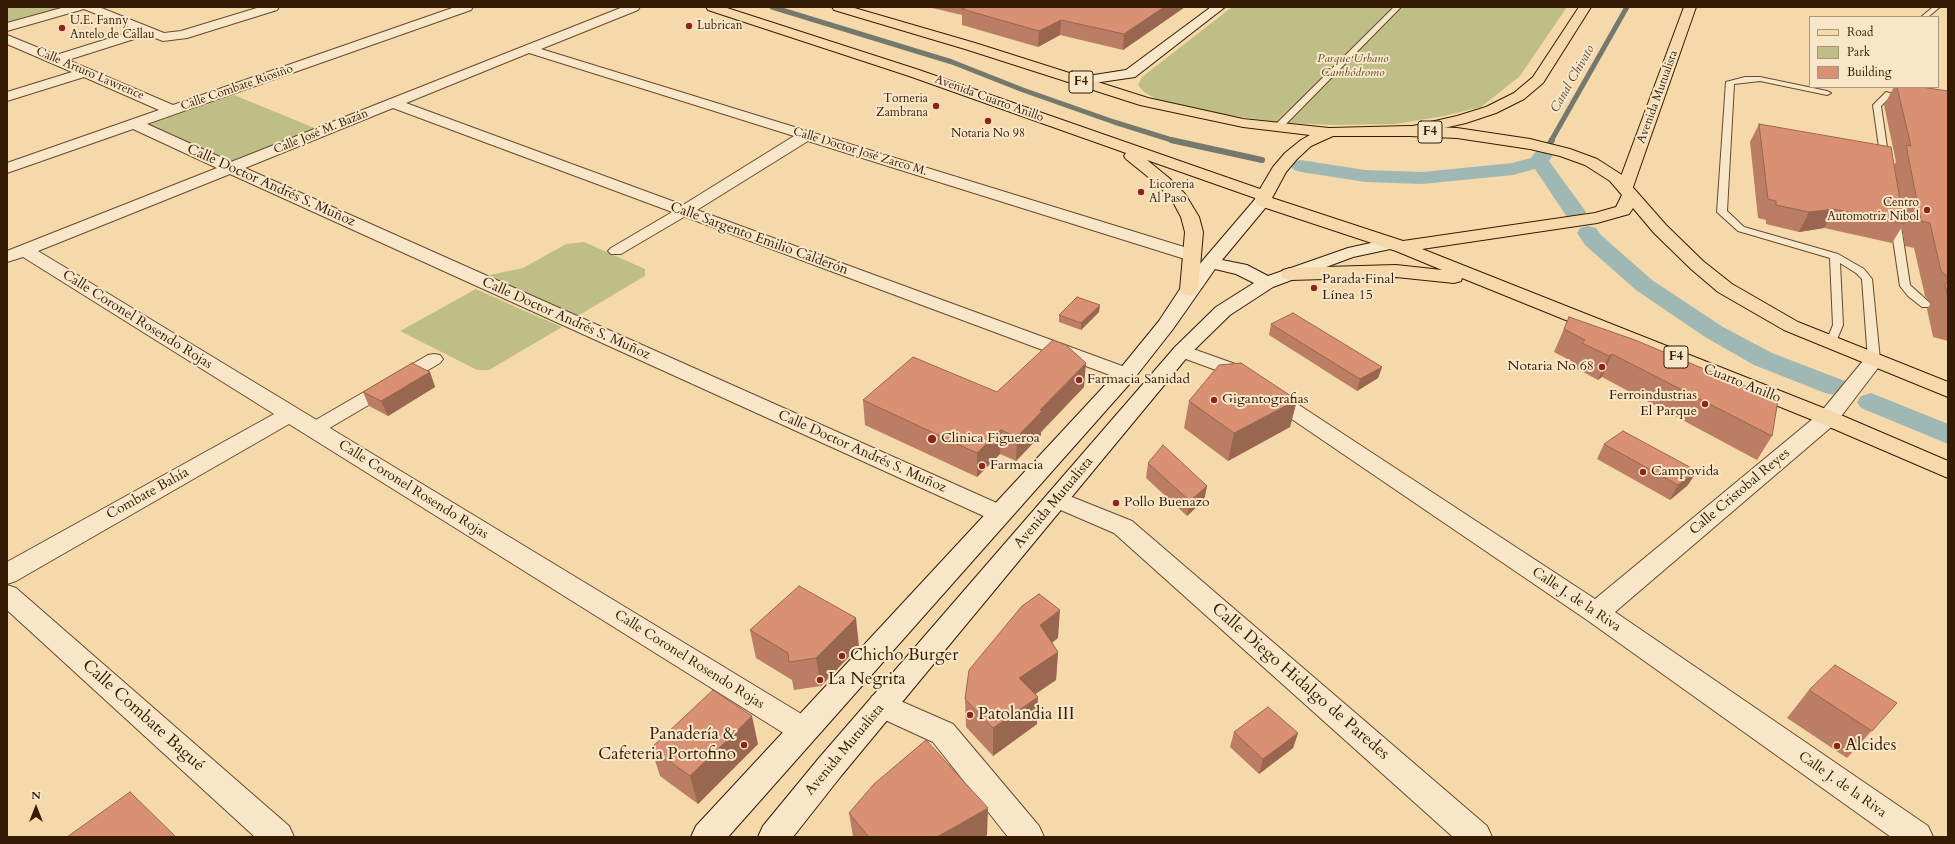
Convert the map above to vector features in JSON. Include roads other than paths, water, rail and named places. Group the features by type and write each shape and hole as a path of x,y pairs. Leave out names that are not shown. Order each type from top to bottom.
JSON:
{"main road":[{"name":"Avenida Cuarto Anillo","path":"712,7 914,73 1264,199"},
{"name":"F4","path":"838,7 1145,102 1191,113 1277,128 1330,132 1409,131 1457,133 1530,144 1565,152 1591,162 1604,170 1628,191 1660,230 1697,265 1725,288 1791,326 1948,390"},
{"path":"1409,131 1461,120 1491,110 1519,96 1538,80 1585,7"},
{"name":"Avenida Mutualista","path":"1628,191 1690,7"},
{"name":"F4","path":"1330,132 1306,143 1291,156 1279,170 1264,199 1395,246 1534,228 1597,218 1623,210 1628,191"},
{"path":"1120,146 1163,181 1179,198 1190,217 1194,232 1189,290"},
{"name":"Cuarto Anillo","path":"1395,246 1833,412 1948,470"},
{"path":"1290,274 1396,271 1488,282"}],"street":[{"path":"7,27 79,7"},
{"path":"88,7 163,37 182,35 273,7"},
{"name":"Calle Combate Riosiño","path":"7,168 467,7"},
{"name":"Calle José M. Bazán","path":"15,253 634,7"},
{"path":"1068,77 1101,79 1130,74 1220,7"},
{"path":"55,60 147,31"},
{"name":"Calle Arturo Lawrence","path":"9,41 86,72 172,110"},
{"name":"Calle Doctor José Zarco M.","path":"529,49 1191,256"},
{"path":"7,97 86,72"},
{"path":"1130,74 1127,83 1129,88 1132,93 1145,102"},
{"name":"Calle Sargento Emilio Calderón","path":"393,103 1126,375"},
{"name":"Calle Doctor Andrés S. Muñoz","path":"134,124 999,514"},
{"path":"616,251 684,211 806,135"},
{"path":"707,837 1126,375 1166,325 1189,290 1210,263 1264,199"},
{"name":"Avenida Mutualista","path":"774,837 882,705 1182,351 1223,312 1266,283 1348,253 1395,246"},
{"name":"Calle Coronel Rosendo Rojas","path":"15,253 290,414 803,730"},
{"path":"1210,263 1241,269 1255,275 1266,283"},
{"name":"Calle J. de la Riva","path":"1182,351 1230,369 1596,613 1917,837"},
{"path":"314,429 434,359"},
{"name":"Calle Cristobal Reyes","path":"1596,613 1833,412 1874,360"},
{"name":"Combate Bahía","path":"7,574 290,414"},
{"name":"Calle Diego Hidalgo de Paredes","path":"1057,499 1123,527 1476,837"},
{"name":"Calle Combate Bagué","path":"7,595 278,837"},
{"path":"882,705 943,733 1028,837"}],"lane":[{"path":"1277,128 1398,7"},
{"path":"1925,16 1938,7"},
{"path":"1827,93 1760,79 1745,79 1730,82 1722,212 1730,220 1746,231 1835,256 1860,271 1867,279 1874,360"},
{"path":"1887,168 1877,105 1889,94"},
{"path":"1893,207 1905,286 1912,294 1926,305"},
{"path":"1831,342 1838,324 1835,256"}],"waterway":[{"path":"772,7 952,62 1023,90 1114,122 1174,141"},
{"name":"Canal Chivato","path":"1551,141 1627,7"},
{"name":"Canal Chivato","path":"1539,162 1552,140"},
{"path":"1174,141 1262,160"},
{"name":"Canal Chivato","path":"1539,162 1543,155"},
{"path":"1301,166 1365,176 1422,178 1513,169 1539,162"},
{"path":"1539,162 1550,175 1575,212"},
{"path":"1588,233 1593,240 1644,285 1714,332 1763,359 1835,387"},
{"path":"1871,402 1948,435"}],"place":[{"name":"Lubrican","path":"689,26"},
{"name":"U.E. Fanny Antelo de Callau","path":"62,28"},
{"name":"Torneria Zambrana","path":"936,106"},
{"name":"Notaria No 98","path":"988,121"},
{"name":"Licoreria Al Paso","path":"1141,192"},
{"name":"Centro Automotriz Nibol","path":"1927,210"},
{"name":"Parada Final Línea 15","path":"1314,288"},
{"name":"Notaria No 68","path":"1602,367"},
{"name":"Farmacia Sanidad","path":"1079,380"},
{"name":"Gigantografias","path":"1214,400"},
{"name":"Ferroindustrias El Parque","path":"1705,404"},
{"name":"Clinica Figueroa","path":"932,439"},
{"name":"Farmacia","path":"982,466"},
{"name":"Campovida","path":"1643,472"},
{"name":"Pollo Buenazo","path":"1116,503"},
{"name":"Chicho Burger","path":"842,656"},
{"name":"La Negrita","path":"820,680"},
{"name":"Patolandia III","path":"970,715"},
{"name":"Panadería & Cafeteria Portofino","path":"744,745"},
{"name":"Alcides","path":"1837,746"}],"park label":[{"name":"Parque Urbano Cambódromo","path":"1353,66"}]}
